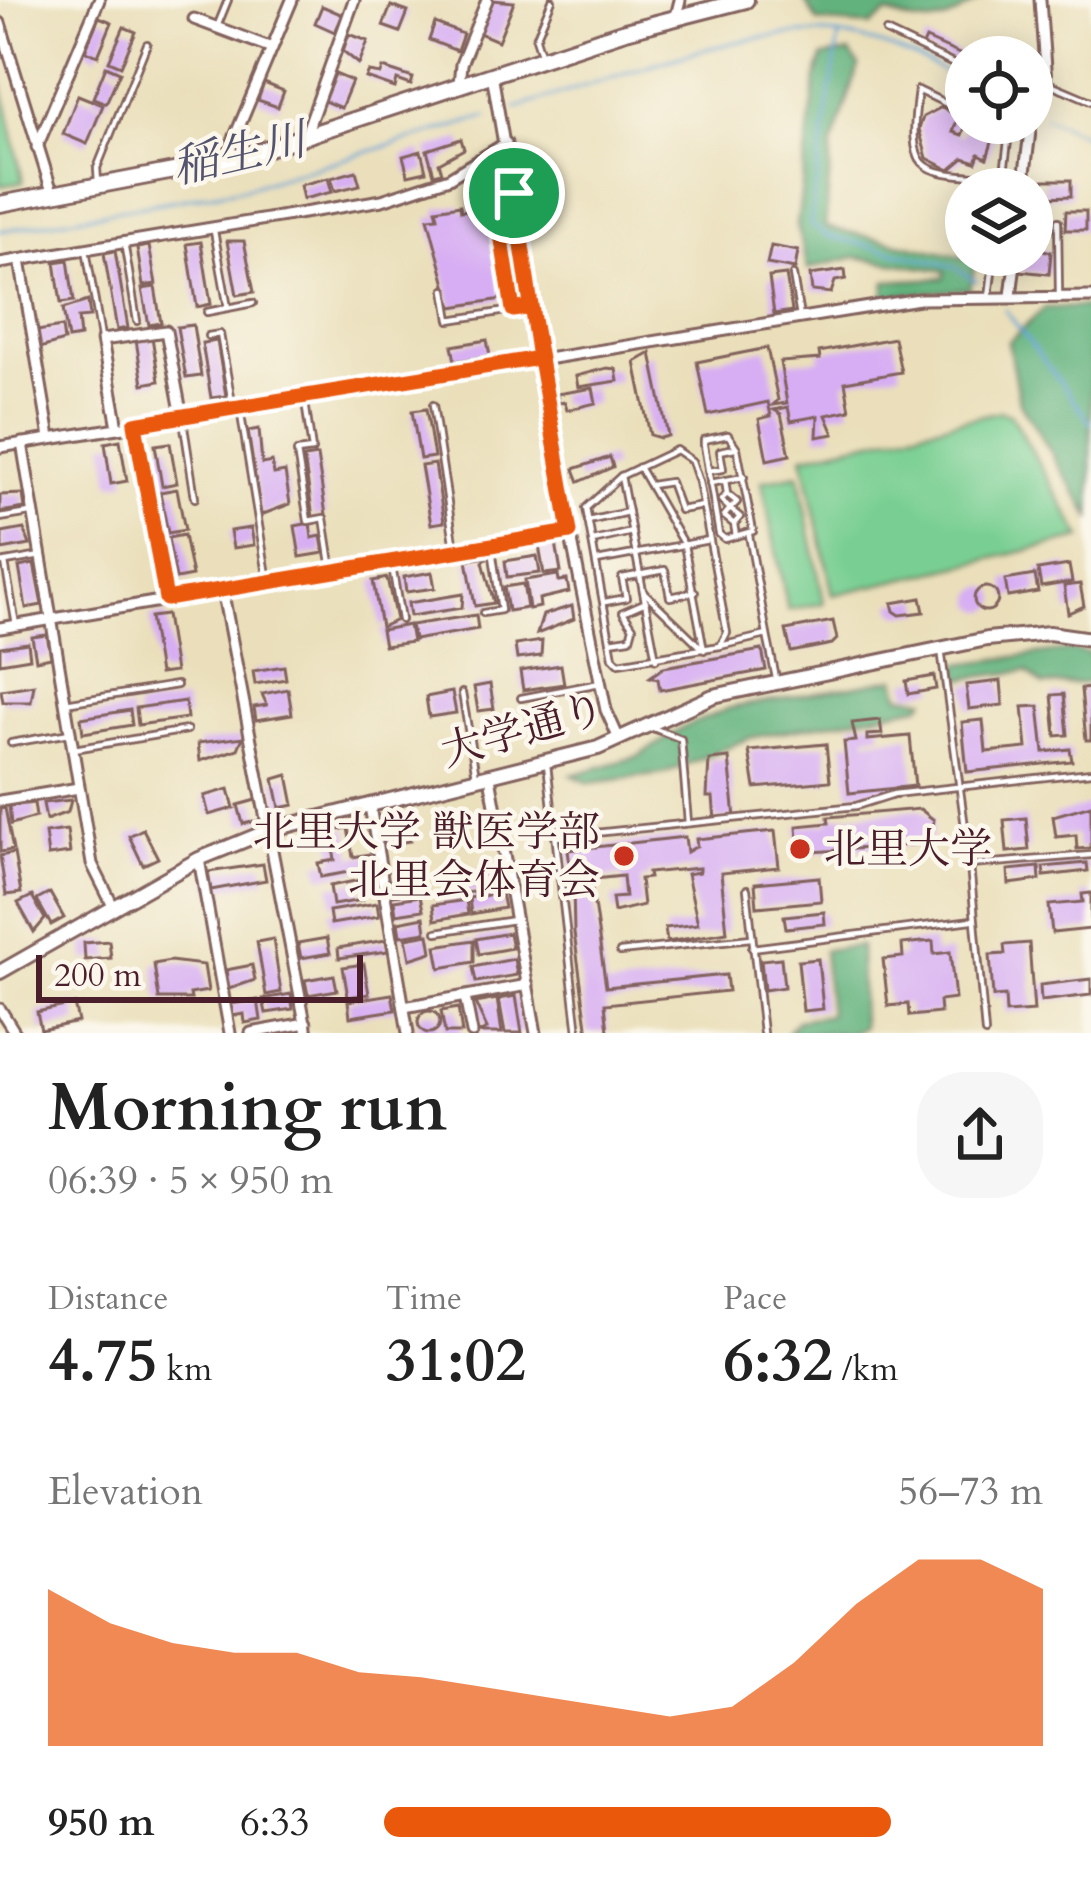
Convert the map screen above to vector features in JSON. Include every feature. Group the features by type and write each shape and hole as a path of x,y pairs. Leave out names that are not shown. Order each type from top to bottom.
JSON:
{"main road":[{"path":"0,204 232,160 678,8 746,0"}],"street":[{"path":"38,147 99,0"},
{"path":"232,160 231,146 292,0"},
{"path":"311,136 308,128 354,0"},
{"path":"459,85 460,64 487,0"},
{"path":"1040,0 1043,36"},
{"path":"194,19 272,48"},
{"path":"0,23 53,195"},
{"path":"492,74 570,532 600,683 619,739"},
{"path":"0,263 406,193 448,178 506,143"},
{"path":"20,260 50,438"},
{"path":"1011,296 1013,276"},
{"path":"0,447 919,299 1091,297"},
{"path":"118,427 102,340 166,331 182,416"},
{"path":"22,443 92,864 114,908"},
{"path":"0,628 570,532"},
{"path":"223,589 255,778 270,830 306,1028 251,1033"},
{"name":"大学通り","path":"0,972 199,859 270,830 547,762 619,739 713,696 1026,633 1091,639"},
{"path":"484,779 536,1033"},
{"path":"0,801 79,788"},
{"path":"370,806 409,1033"},
{"path":"199,859 230,1033"},
{"path":"404,1007 528,986"},
{"path":"465,997 472,1033"},
{"path":"0,1010 16,1033"}],"lane":[{"path":"217,27 227,0"},
{"path":"543,57 536,38 552,0"},
{"path":"886,32 945,60"},
{"path":"98,188 97,168 147,44"},
{"path":"1053,85 1091,101"},
{"path":"945,103 917,90 910,146 918,158 945,172"},
{"path":"513,310 495,196 514,193"},
{"path":"1058,221 1059,297"},
{"path":"214,228 228,308"},
{"path":"124,242 137,321"},
{"path":"86,249 102,340"},
{"path":"793,274 800,317"},
{"path":"989,297 992,276"},
{"path":"445,290 450,320 531,307"},
{"path":"207,312 253,303"},
{"path":"208,336 220,334 268,581"},
{"path":"304,396 312,450 298,452 308,521 324,518 332,570"},
{"path":"433,406 455,549"},
{"path":"182,416 195,498"},
{"path":"135,424 166,599"},
{"path":"728,435 737,448 744,477 753,531 749,535 719,534 708,471 704,440 728,435"},
{"path":"708,471 723,469 720,451 737,448"},
{"path":"720,646 728,633 692,461 685,454 668,452 621,476 592,496 586,508 610,641 619,663 656,660 704,650 767,635"},
{"path":"639,466 684,544 704,650"},
{"path":"621,476 656,660"},
{"path":"710,483 744,477"},
{"path":"725,480 727,494 721,500 730,509 725,520 734,524 736,538"},
{"path":"650,485 670,482 680,510 703,506"},
{"path":"588,521 607,513 628,512"},
{"path":"0,518 33,513"},
{"path":"592,541 632,532"},
{"path":"749,535 777,683"},
{"path":"597,561 709,539"},
{"path":"483,613 501,610 491,544"},
{"path":"16,625 2,563 40,556"},
{"path":"391,560 401,620"},
{"path":"605,602 626,598 622,578 665,570 670,597 695,592"},
{"path":"644,592 704,650"},
{"path":"610,641 630,638 633,627 623,612 646,602"},
{"path":"941,650 963,787 986,1033"},
{"path":"521,698 600,683"},
{"path":"65,704 177,685"},
{"path":"461,694 484,779"},
{"path":"649,725 681,739 688,826"},
{"path":"73,749 187,730"},
{"path":"11,743 70,734"},
{"path":"547,762 578,1033"},
{"path":"556,838 688,826 1091,772"},
{"path":"970,865 1091,855"},
{"path":"747,889 763,1033"},
{"path":"436,932 516,920"},
{"path":"752,948 972,920"},
{"path":"620,952 751,938"}],"green space":[{"path":"980,0 936,22 887,14 871,26 818,22 805,2"},
{"path":"850,53 859,66 832,146 825,227 945,253 945,271 855,257 808,269 797,225 823,57"},
{"path":"0,73 23,182 0,186"},
{"path":"945,271 945,276 973,276 970,289 884,296 886,281 944,278"},
{"path":"1091,307 1091,517 1019,401 1008,342 1045,308"},
{"path":"1001,411 1011,415 1082,538 833,595 803,456"},
{"path":"799,474 824,603 788,610 762,481"},
{"path":"1069,650 1091,654 1091,683 1043,685 1027,671 959,679 959,664"},
{"path":"896,678 900,695 925,699 920,706 749,738 664,774 589,783 572,775 639,756 684,727 730,708"},
{"path":"860,946 862,1028 847,1033 787,1033 797,1020 829,1015 823,950"}],"building":[{"path":"493,0 514,2 498,41 479,33"},
{"path":"322,6 343,15 335,32 315,23"},
{"path":"391,6 408,12 400,32 383,26"},
{"path":"99,17 112,22 98,56 85,51"},
{"path":"435,23 463,34 457,51 429,40"},
{"path":"124,27 136,32 121,66 109,61"},
{"path":"349,34 368,41 359,64 343,51"},
{"path":"926,39 945,48 945,58 922,48"},
{"path":"106,66 120,72 106,103 93,98"},
{"path":"383,68 413,78 411,85 397,80 395,88 366,78 369,72 381,74"},
{"path":"335,74 352,81 341,108 324,101"},
{"path":"264,83 284,91 278,107 258,100"},
{"path":"78,95 103,105 87,144 63,134"},
{"path":"945,109 945,144 992,144 987,158 979,154 976,162 964,158 946,168 927,158 919,129 923,117"},
{"path":"461,139 464,149 439,163 442,172 434,174 427,150"},
{"path":"421,151 426,171 408,175 403,156"},
{"path":"356,171 360,185 335,191 331,178"},
{"path":"328,178 332,192 303,199 300,185"},
{"path":"1053,180 1071,180 1071,196 1053,197"},
{"path":"460,205 461,211 487,207 502,299 452,307 428,218 438,217 436,209"},
{"path":"1066,211 1086,211 1086,230 1065,230"},
{"path":"227,241 244,241 254,292 237,295"},
{"path":"201,242 211,304 197,307 187,244"},
{"path":"149,246 156,284 143,286 137,248"},
{"path":"771,246 798,251 795,269 767,264"},
{"path":"115,251 128,328 117,330 104,253"},
{"path":"68,260 74,301 61,303 55,262"},
{"path":"845,270 846,279 835,281 831,293 812,291 810,275"},
{"path":"786,275 792,311 774,314 769,277"},
{"path":"155,287 161,323 149,325 142,289"},
{"path":"88,301 90,317 78,318 80,337 68,339 63,309"},
{"path":"193,325 201,376 186,378 177,327"},
{"path":"62,327 64,341 40,348 37,331"},
{"path":"152,337 159,381 143,384 136,340"},
{"path":"894,338 901,372 845,382 850,410 826,415 834,434 817,437 818,416 791,421 788,407 774,410 781,414 790,455 767,460 759,419 771,416 768,402 708,415 697,362 767,348 778,400 773,405 787,403 780,362 820,359 819,352"},
{"path":"487,340 490,356 455,361 452,346"},
{"path":"217,341 226,396 211,398 202,343"},
{"path":"651,353 668,436 660,438 650,435 635,362"},
{"path":"616,369 618,381 578,387 576,376"},
{"path":"593,388 596,403 567,410 565,402 559,403 557,394"},
{"path":"426,409 434,457 420,459 412,411"},
{"path":"259,429 262,464 272,462 274,474 285,472 290,504 261,515 248,431"},
{"path":"120,440 127,481 111,484 105,443"},
{"path":"170,443 177,483 162,486 155,445"},
{"path":"317,456 326,515 313,517 304,458"},
{"path":"610,457 613,467 579,482 574,469"},
{"path":"435,464 444,522 431,524 421,466"},
{"path":"177,489 185,530 168,533 160,492"},
{"path":"23,494 25,508 0,512 0,495"},
{"path":"310,523 312,538 321,536 324,553 300,557 295,526"},
{"path":"251,528 254,545 233,548 230,531"},
{"path":"24,529 30,545 2,550 2,533"},
{"path":"184,535 192,576 176,579 168,538"},
{"path":"556,543 561,572 544,574 539,546"},
{"path":"537,556 540,573 507,577 505,561"},
{"path":"488,557 483,562 494,603 475,606 467,560"},
{"path":"34,564 42,605 26,608 19,567"},
{"path":"1069,565 1072,582 1041,587 1038,570"},
{"path":"432,572 435,588 406,592 404,577"},
{"path":"558,575 559,581 567,580 569,592 539,599 540,607 529,609 525,580"},
{"path":"1035,575 1038,592 1008,597 1005,580"},
{"path":"387,578 396,620 381,627 373,581"},
{"path":"523,584 527,608 508,611 504,587"},
{"path":"1080,584 1084,606 1068,613 1064,586"},
{"path":"986,587 998,599 986,611 974,599"},
{"path":"463,594 462,608 410,616 408,603"},
{"path":"921,598 924,612 900,615 894,611 892,603"},
{"path":"572,606 574,619 537,634 543,615"},
{"path":"166,615 175,672 159,674 150,617"},
{"path":"476,615 478,629 414,640 411,625"},
{"path":"833,621 837,639 832,644 791,652 786,630"},
{"path":"409,625 412,642 384,646 381,630"},
{"path":"47,635 51,657 36,660 32,637"},
{"path":"542,641 541,656 517,659 515,645"},
{"path":"28,643 30,658 0,663 0,647"},
{"path":"762,650 766,670 660,690 658,679 650,677 664,667"},
{"path":"561,665 564,684 523,690 520,671"},
{"path":"284,666 286,679 255,684 253,671"},
{"path":"934,676 936,689 908,694 906,681"},
{"path":"1001,681 1003,705 969,709 966,685"},
{"path":"490,684 494,709 478,711 474,687"},
{"path":"34,685 31,702 3,702 1,690"},
{"path":"1091,688 1091,740 1086,740 1081,689"},
{"path":"288,689 292,714 256,720 254,707 267,705 262,694"},
{"path":"452,692 456,713 429,717 426,697"},
{"path":"1064,694 1068,735 1056,736 1052,695"},
{"path":"185,701 187,718 138,725 136,708"},
{"path":"1039,706 1044,752 1070,749 1072,761 967,772 962,722 983,720 986,752 1027,748 1023,707"},
{"path":"130,710 132,725 83,733 81,718"},
{"path":"880,720 882,734 867,735 867,740 910,736 915,786 849,793 844,742 856,741 852,723"},
{"path":"243,737 238,749 200,761 198,743"},
{"path":"826,744 830,781 755,788 749,751"},
{"path":"729,758 735,818 715,820 713,797 707,797 709,760"},
{"path":"288,775 294,805 280,808 274,779"},
{"path":"229,789 234,808 209,815 204,796"},
{"path":"71,800 68,812 46,820 43,803"},
{"path":"256,800 261,820 243,824 238,805"},
{"path":"34,803 36,817 11,824 9,806"},
{"path":"1091,805 1091,848 1077,849 1076,835 1056,837 1053,816"},
{"path":"5,808 13,850 0,852 0,809"},
{"path":"920,809 934,820 931,840 924,844 799,853 797,826 829,823 828,817"},
{"path":"1026,818 1029,850 1007,852 1004,820"},
{"path":"406,820 410,841 382,845 384,823"},
{"path":"348,828 353,857 369,854 371,868 321,877 318,863 335,860 330,831"},
{"path":"143,829 158,858 143,865 129,836"},
{"path":"67,830 70,853 48,856 45,833"},
{"path":"775,831 779,867 721,873 727,932 667,942 665,928 698,924 687,874 699,868 648,873 649,878 640,879 643,905 614,912 612,898 625,897 623,876 585,880 591,883 606,987 726,975 728,991 605,1004 608,1031 588,1033 574,933 573,884 578,880 572,881 568,850 685,837 687,852 697,846 696,839"},
{"path":"14,853 21,893 6,895 0,856"},
{"path":"1087,863 1088,871 1044,876 1043,867"},
{"path":"263,864 266,880 211,890 208,872"},
{"path":"417,867 420,891 393,895 391,881 407,878 406,869"},
{"path":"1039,867 1040,880 1009,884 1008,870"},
{"path":"496,870 498,889 464,893 459,886 458,879 469,873"},
{"path":"819,877 821,901 757,907 755,883"},
{"path":"360,880 362,900 333,905 330,886"},
{"path":"50,893 64,918 51,925 37,900"},
{"path":"501,893 504,908 471,914 469,898"},
{"path":"1091,893 1091,929 1052,933 1049,905 1083,902 1082,894"},
{"path":"32,896 45,919 34,932 18,903"},
{"path":"420,896 423,910 396,914 394,900"},
{"path":"466,900 468,914 435,920 433,905"},
{"path":"377,903 379,916 331,924 329,911"},
{"path":"824,912 825,924 786,928 784,916"},
{"path":"424,917 426,932 400,936 398,922"},
{"path":"509,933 512,948 479,954 476,939"},
{"path":"429,934 432,952 410,959 406,938"},
{"path":"327,938 330,953 301,958 298,943"},
{"path":"273,939 281,992 266,995 257,942"},
{"path":"386,940 388,951 339,958 338,948"},
{"path":"474,940 474,962 440,968 436,946"},
{"path":"109,941 111,958 85,960 84,943"},
{"path":"933,941 934,954 950,952 955,999 939,1001 940,1013 909,1016 908,1004 888,1006 883,959 903,957 902,944"},
{"path":"1029,943 1034,1011 1006,1013 1005,996 993,997 990,955 1005,954 1004,945"},
{"path":"781,958 784,987 764,990 761,960"},
{"path":"514,959 517,975 476,982 473,967"},
{"path":"818,959 823,1009 803,1011 798,961"},
{"path":"154,964 204,965 208,991 190,994 191,999 159,999"},
{"path":"364,964 369,994 348,997 343,967"},
{"path":"252,965 255,980 229,989 226,970"},
{"path":"334,975 337,990 308,995 305,980"},
{"path":"1091,979 1091,995 1041,1001 1040,985"},
{"path":"291,994 293,1009 266,1013 263,999"},
{"path":"392,994 395,1010 350,1017 348,1001"},
{"path":"516,996 522,1033 505,1033 499,999"},
{"path":"497,999 502,1033 478,1033 487,1029 475,1003"},
{"path":"258,1000 261,1020 245,1023 244,1014 232,1016 230,1004"},
{"path":"74,1004 78,1022 41,1030 37,1012"},
{"path":"458,1008 462,1033 445,1033 441,1011"},
{"path":"429,1011 440,1022 429,1033 418,1022"}],"waterway":[{"name":"稲生川","path":"516,108 718,46 800,34 870,42 945,72"},
{"path":"839,36 810,224 828,236 952,266 976,281"},
{"name":"稲生川","path":"0,231 245,188 487,117"},
{"name":"稲生川","path":"1053,121 1091,138"},
{"path":"1005,310 1091,423"}],"place":[{"name":"北里大学","path":"800,849"},
{"name":"北里大学 獣医学部 北里会体育会","path":"624,856"}],"route":[{"path":"514,193 495,196 513,310 531,307 539,358 570,532 166,599 135,424 539,358 514,193"}]}
